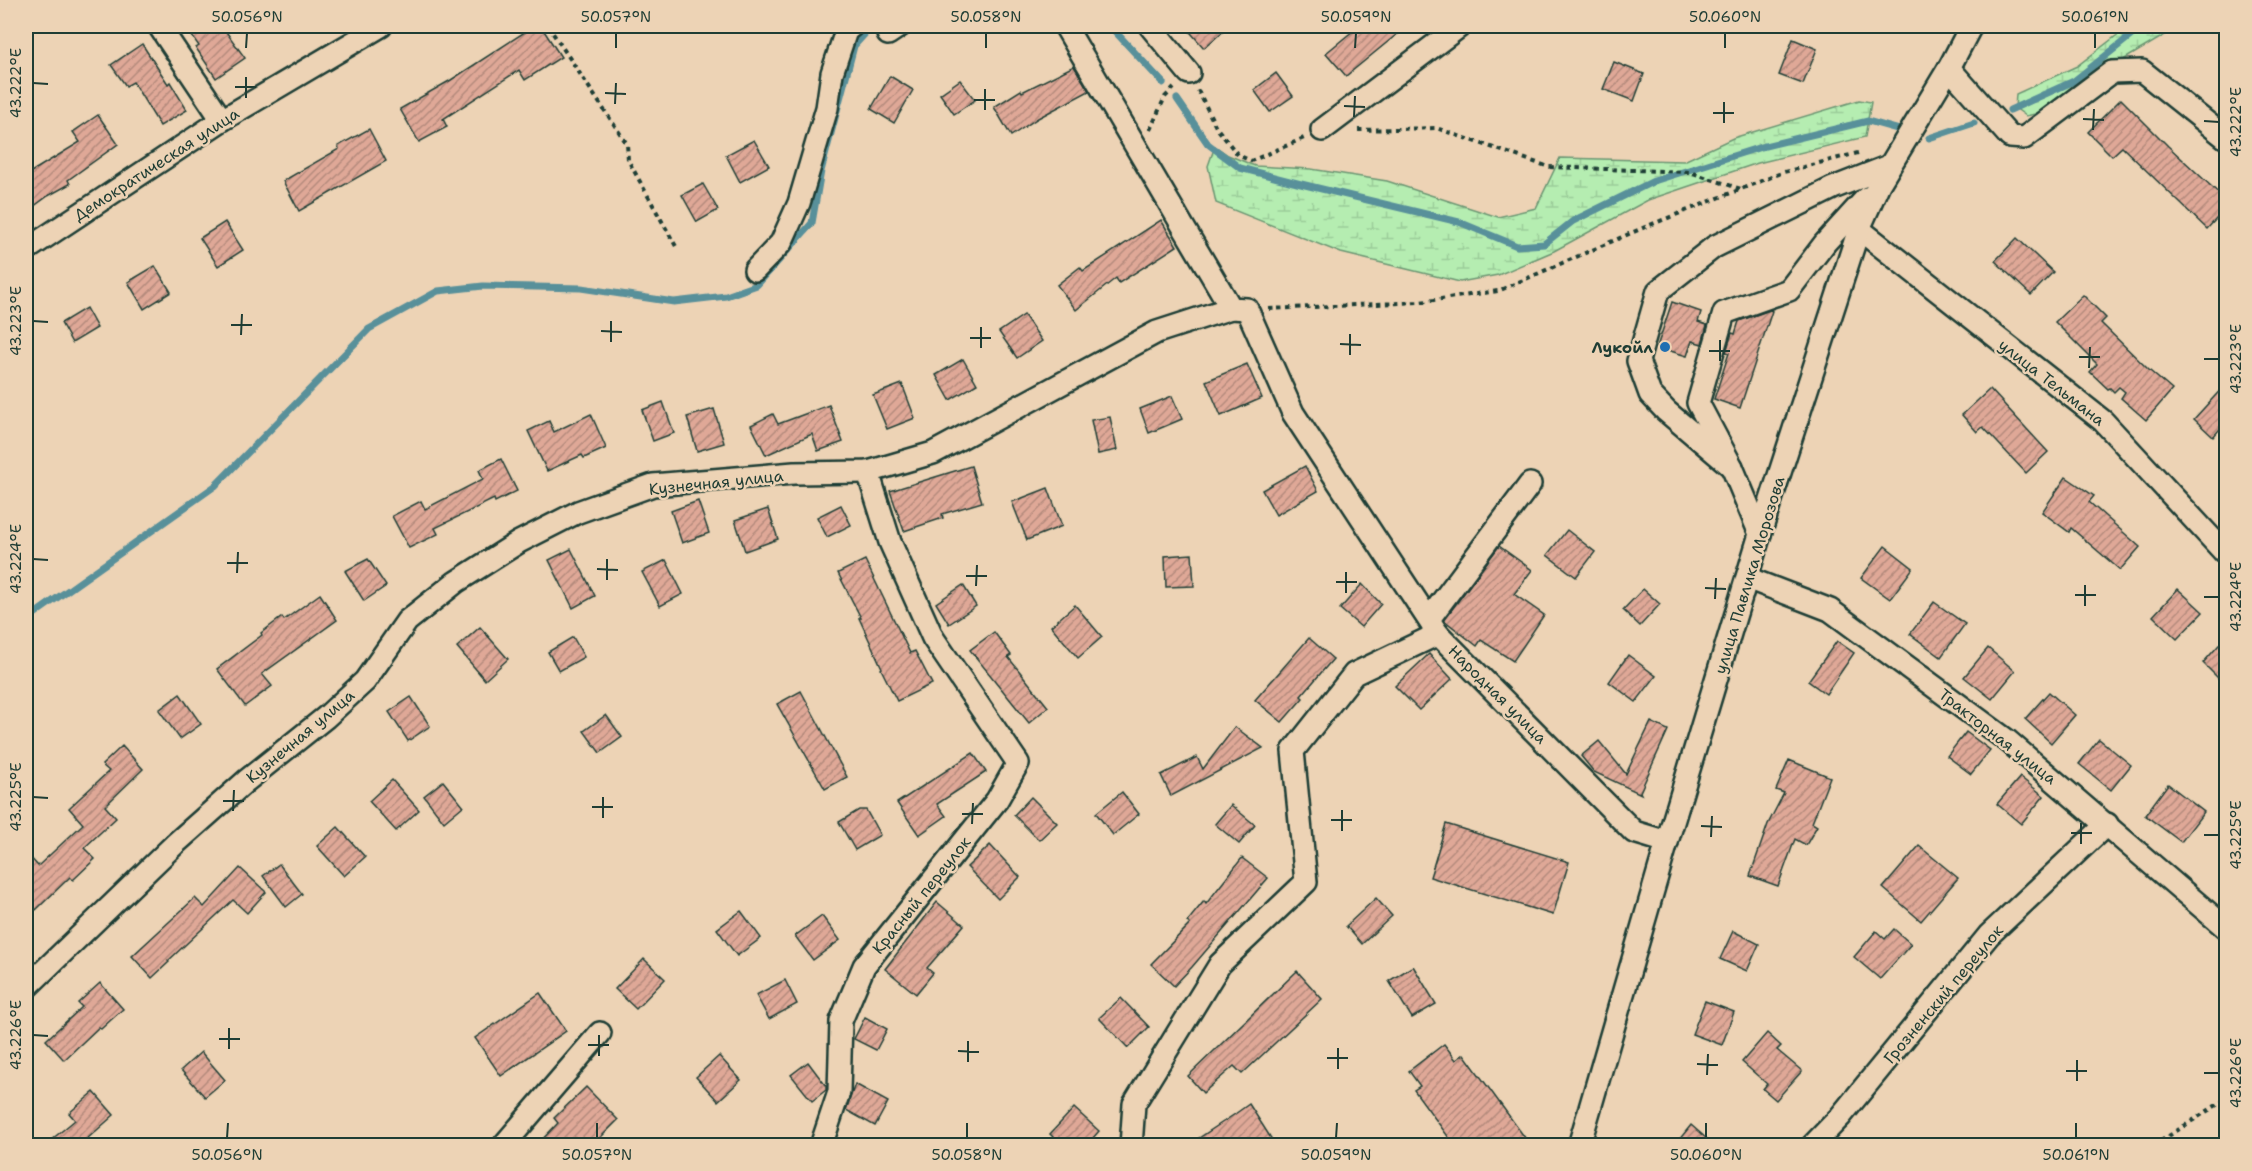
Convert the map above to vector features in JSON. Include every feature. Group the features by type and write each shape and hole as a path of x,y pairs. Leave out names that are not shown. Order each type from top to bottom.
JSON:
{"street":[{"path":"159,26 222,120"},
{"name":"Демократическая улица","path":"26,250 222,120 381,26"},
{"path":"755,270 781,243 799,203 827,108 832,73 846,31 852,26"},
{"path":"1065,26 1140,153 1239,309 1293,413 1434,626 1530,484"},
{"path":"1150,26 1189,73"},
{"path":"1322,130 1460,26"},
{"name":"улица Павлика Морозова","path":"1579,1146 1667,842 1760,534 1859,229 1884,175 1949,68 1971,26"},
{"path":"1949,68 2010,137 2024,138 2112,72 2142,71 2226,138"},
{"path":"1732,467 1666,411 1650,394 1638,361 1658,291 1714,247 1833,188 1884,175"},
{"path":"1760,534 1732,467 1698,402 1724,313 1789,290 1825,243 1884,175"},
{"name":"улица Тельмана","path":"1859,229 2103,421 2226,554"},
{"name":"Кузнечная улица","path":"26,988 185,835 246,781 326,717 365,681 407,621 456,582 519,542 578,512 653,485 794,473 868,472 933,453 1157,332 1239,309"},
{"name":"Красный переулок","path":"821,1146 839,1092 841,1021 864,966 998,800 1018,763 933,638 890,542 868,472"},
{"name":"Тракторная улица","path":"1747,578 1830,610 2008,741 2226,928"},
{"name":"Народная улица","path":"1131,1146 1134,1104 1220,964 1306,882 1293,751 1354,674 1434,626 1634,832 1667,842"},
{"name":"Грозненский переулок","path":"1812,1146 1840,1117 1989,935 2107,824"},
{"path":"503,1146 600,1033"}],"path":[{"path":"548,26 627,144 628,160 678,250"},
{"path":"1140,153 1165,97 1189,73 1216,127 1238,155 1251,161 1322,130 1436,128 1549,167 1690,172 1741,189"},
{"path":"1239,309 1420,302 1498,291 1784,171 1868,152"},
{"path":"2153,1146 2226,1099"}],"green space":[{"path":"2129,26 2193,26 2170,32 2108,69 2044,112 2026,116 2015,108 2016,94 2077,66"},
{"path":"1859,100 1871,102 1865,137 1758,163 1648,200 1554,251 1498,275 1460,282 1341,253 1216,203 1208,166 1215,146 1228,155 1255,166 1311,169 1387,181 1498,217 1536,208 1560,158 1684,161 1733,138"}],"building":[{"path":"185,26 222,26 245,58 216,78 196,48 199,46"},
{"path":"534,26 541,26 561,57 525,80 519,70 443,119 447,127 419,142 400,109 451,80"},
{"path":"1185,26 1229,26 1204,48"},
{"path":"1359,26 1407,26 1346,76 1326,53"},
{"path":"1793,39 1817,49 1803,84 1779,75"},
{"path":"142,44 187,110 160,126 133,82 126,86 111,65"},
{"path":"1614,62 1644,74 1634,101 1603,89"},
{"path":"1074,66 1089,91 1038,118 1011,136 994,107 1021,90 1022,92"},
{"path":"1276,73 1293,96 1270,112 1254,90"},
{"path":"890,76 913,90 894,123 871,109"},
{"path":"960,80 975,100 954,114 940,94"},
{"path":"2121,99 2226,200 2226,208 2207,229 2122,147 2112,156 2088,132"},
{"path":"98,115 118,144 68,180 70,184 26,212 26,175 80,142 73,132"},
{"path":"369,129 386,161 299,211 283,181"},
{"path":"754,140 769,166 740,182 726,155"},
{"path":"703,184 718,210 697,222 682,195"},
{"path":"1161,220 1177,246 1119,283 1116,278 1076,310 1057,285 1080,267 1083,271"},
{"path":"225,222 243,250 218,266 200,238"},
{"path":"2017,238 2053,272 2031,295 1995,261"},
{"path":"155,266 171,292 144,309 128,282"},
{"path":"2083,295 2106,318 2101,323 2172,390 2146,420 2121,398 2125,392 2119,387 2114,392 2108,389 2090,372 2097,364 2055,322"},
{"path":"1672,302 1701,312 1698,322 1707,325 1702,344 1692,341 1687,356 1657,347"},
{"path":"86,308 97,328 72,343 61,323"},
{"path":"1772,311 1740,408 1714,399 1729,353 1726,352 1732,333 1735,334 1739,321"},
{"path":"1024,315 1042,341 1017,358 999,332"},
{"path":"963,359 977,384 950,400 936,375"},
{"path":"1247,364 1262,398 1221,416 1206,381"},
{"path":"902,384 915,418 887,429 873,395"},
{"path":"2226,384 2226,422 2213,437 2194,419"},
{"path":"1990,389 2048,452 2026,473 1983,427 1977,432 1962,415"},
{"path":"1172,396 1182,419 1149,433 1140,409"},
{"path":"663,402 674,433 653,441 642,410"},
{"path":"829,405 843,442 818,451 812,434 766,455 751,425 773,414 778,424"},
{"path":"714,409 724,443 697,451 687,417"},
{"path":"591,414 606,448 584,458 582,455 547,471 528,431 549,421 554,432"},
{"path":"1110,417 1117,450 1098,454 1091,420"},
{"path":"501,459 517,491 495,502 494,499 435,528 438,534 409,548 392,516 421,501 425,509 483,479 479,470"},
{"path":"971,466 982,502 942,514 943,518 904,531 890,491"},
{"path":"1305,466 1318,491 1276,515 1262,490"},
{"path":"2066,477 2094,496 2089,502 2140,547 2120,570 2071,528 2069,532 2042,512"},
{"path":"1048,488 1062,526 1027,540 1012,502"},
{"path":"698,501 709,533 682,543 671,511"},
{"path":"841,505 851,525 827,537 817,517"},
{"path":"768,509 778,539 745,551 735,520"},
{"path":"1567,530 1595,552 1576,577 1547,555"},
{"path":"1499,546 1532,570 1514,594 1544,615 1513,661 1481,640 1477,646 1444,620"},
{"path":"1885,546 1913,568 1890,599 1861,578"},
{"path":"571,549 595,596 573,608 549,560"},
{"path":"1192,554 1194,586 1166,587 1165,556"},
{"path":"368,559 386,586 364,601 345,571"},
{"path":"666,560 683,594 660,606 642,572"},
{"path":"865,560 910,653 915,651 932,684 897,701 859,618 861,618 838,573"},
{"path":"1362,584 1381,604 1361,627 1340,609"},
{"path":"963,585 976,606 949,624 936,603"},
{"path":"1643,589 1660,604 1640,626 1623,610"},
{"path":"2178,589 2203,612 2177,639 2153,616"},
{"path":"320,594 337,620 262,674 272,686 245,706 217,669 282,617 284,620"},
{"path":"1934,602 1965,624 1941,657 1910,634"},
{"path":"1075,605 1102,637 1078,658 1051,626"},
{"path":"480,627 508,659 485,680 457,647"},
{"path":"994,632 1011,655 1008,657 1048,707 1029,723 970,650"},
{"path":"573,637 584,657 559,671 548,652"},
{"path":"2226,637 2226,686 2203,663"},
{"path":"1309,638 1333,659 1282,722 1255,700"},
{"path":"1837,641 1854,653 1826,694 1808,681"},
{"path":"1988,648 2015,671 1992,699 1964,677"},
{"path":"1429,654 1452,679 1419,710 1395,686"},
{"path":"1628,655 1656,676 1636,702 1609,682"},
{"path":"801,691 847,777 825,789 777,704"},
{"path":"2049,692 2075,715 2051,743 2025,719"},
{"path":"180,694 201,724 180,739 159,710"},
{"path":"411,697 430,726 408,741 389,712"},
{"path":"606,715 622,737 600,753 584,731"},
{"path":"1651,722 1668,730 1641,794 1594,772 1581,756 1599,741 1626,774"},
{"path":"1235,727 1263,748 1171,796 1161,775 1197,757 1203,769"},
{"path":"1966,732 1990,750 1971,774 1947,756"},
{"path":"2099,739 2131,765 2111,790 2079,764"},
{"path":"122,746 143,769 105,806 116,818 84,848 95,859 73,880 70,877 36,910 26,899 26,853 38,866 83,824 69,808 109,771 102,765"},
{"path":"973,753 986,772 937,804 946,816 919,835 897,803"},
{"path":"1789,760 1830,777 1812,823 1817,826 1806,845 1795,839 1778,886 1750,876 1768,824 1784,793 1776,790"},
{"path":"2020,777 2044,796 2021,824 1997,804"},
{"path":"392,780 419,810 396,831 369,801"},
{"path":"443,781 463,806 444,822 424,796"},
{"path":"2168,784 2204,812 2181,842 2145,815"},
{"path":"1122,792 1139,814 1113,835 1096,813"},
{"path":"1031,797 1057,823 1039,840 1014,815"},
{"path":"1231,805 1255,825 1239,844 1215,824"},
{"path":"859,810 866,810 880,835 855,850 839,822"},
{"path":"1446,824 1569,862 1553,915 1430,877"},
{"path":"338,827 365,857 344,876 317,846"},
{"path":"990,845 1020,877 998,899 967,867"},
{"path":"1919,846 1958,878 1921,921 1883,888"},
{"path":"1242,858 1268,878 1174,986 1151,964 1190,924 1187,922 1204,901 1206,904"},
{"path":"279,864 302,894 286,907 263,876"},
{"path":"240,868 266,892 247,913 233,900 152,978 132,956 195,898 204,907"},
{"path":"1376,898 1392,916 1362,944 1346,926"},
{"path":"937,902 964,925 927,968 933,973 916,994 885,969"},
{"path":"741,911 761,938 737,956 717,929"},
{"path":"822,916 840,940 813,960 795,936"},
{"path":"1894,929 1911,944 1880,979 1854,957 1876,931 1885,939"},
{"path":"1733,931 1759,944 1747,971 1720,959"},
{"path":"644,959 665,979 636,1009 615,989"},
{"path":"1413,966 1436,1004 1412,1018 1389,981"},
{"path":"1297,971 1322,999 1242,1074 1234,1066 1203,1093 1188,1076"},
{"path":"785,980 797,1004 769,1019 756,995"},
{"path":"100,983 123,1009 101,1029 99,1027 64,1060 46,1040 82,1007 78,1003"},
{"path":"540,993 566,1031 501,1076 475,1038"},
{"path":"1121,998 1149,1027 1128,1048 1099,1018"},
{"path":"1705,1001 1734,1012 1722,1045 1692,1034"},
{"path":"865,1017 887,1029 876,1050 854,1039"},
{"path":"1767,1033 1781,1046 1777,1050 1802,1071 1776,1100 1763,1089 1767,1084 1742,1062"},
{"path":"1444,1044 1456,1060 1464,1054 1531,1146 1455,1146 1414,1090 1420,1086 1409,1071"},
{"path":"201,1052 225,1080 205,1097 181,1070"},
{"path":"719,1056 741,1080 718,1101 696,1077"},
{"path":"808,1062 826,1086 826,1090 812,1101 791,1075"},
{"path":"855,1084 888,1102 875,1126 846,1110"},
{"path":"586,1087 618,1120 592,1146 536,1146 558,1123 554,1118"},
{"path":"94,1092 114,1115 79,1146 44,1146 75,1120 69,1113"},
{"path":"1249,1104 1276,1146 1187,1146 1235,1114"},
{"path":"1074,1108 1099,1131 1086,1146 1062,1146 1050,1134"},
{"path":"1691,1125 1715,1146 1674,1146"}],"waterway":[{"path":"26,620 215,486 369,329 438,291 483,286 581,288 674,302 726,296 757,285 812,223 821,171 854,46 872,26"},
{"path":"1110,26 1163,83"},
{"path":"2010,110 2074,81 2143,26"},
{"path":"1177,99 1208,144 1240,168 1459,222 1517,246 1544,244 1573,221 1654,181 1761,147 1868,121 1900,130"},
{"path":"1929,138 1974,123"}],"place":[{"name":"Лукойл","path":"1665,347"}]}
